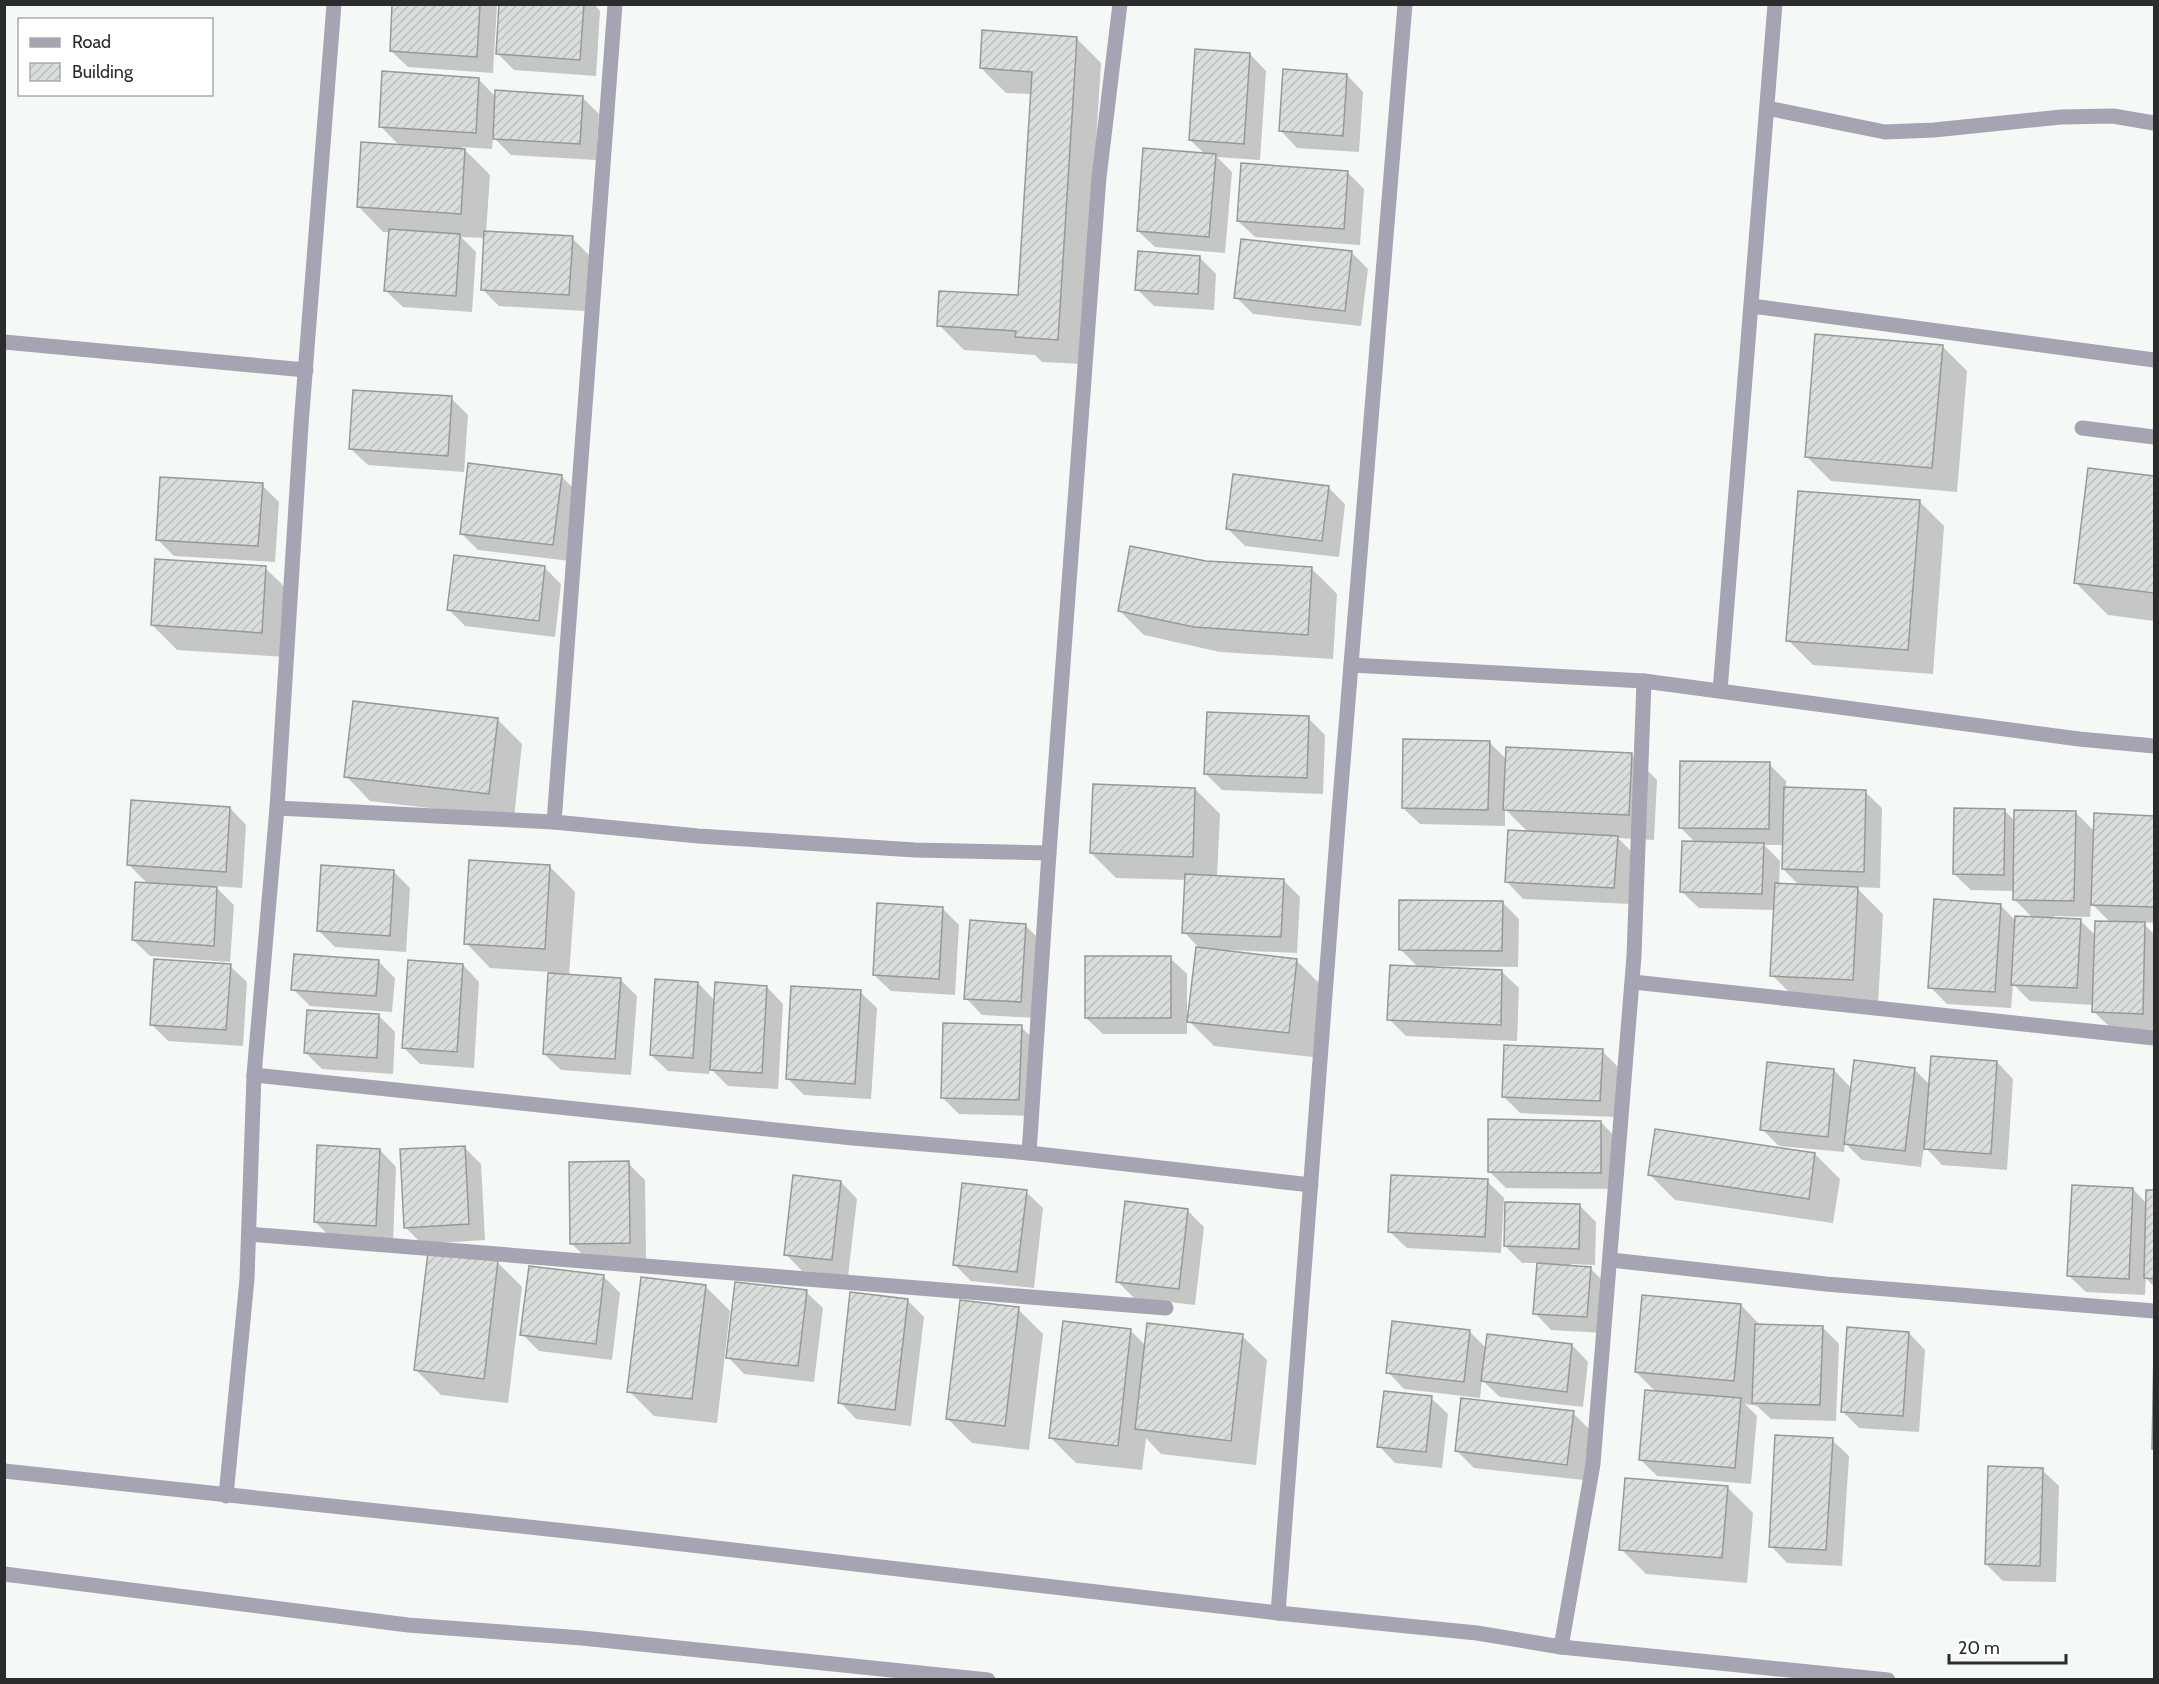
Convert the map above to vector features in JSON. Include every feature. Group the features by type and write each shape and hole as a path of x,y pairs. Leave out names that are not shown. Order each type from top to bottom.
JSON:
{"street":[{"path":"226,1496 247,1279 254,1075 277,808 306,370 334,4"},
{"path":"554,822 615,4"},
{"path":"1029,1153 1099,177 1120,4"},
{"path":"1278,1613 1351,664 1405,4"},
{"path":"1720,691 1775,4"},
{"path":"1767,108 1886,132 1934,130 2012,120 2061,117 2113,116 2154,123"},
{"path":"1752,306 2154,360"},
{"path":"4,342 306,370"},
{"path":"2082,428 2154,437"},
{"path":"1351,664 1644,681 2079,739 2154,746"},
{"path":"1561,1647 1593,1464 1611,1260 1633,981 1644,681"},
{"path":"277,808 554,822 698,836 915,850 1049,853"},
{"path":"1633,981 2154,1038"},
{"path":"254,1075 853,1138 1029,1153 1311,1185"},
{"path":"249,1234 1166,1308"},
{"path":"1611,1260 1826,1284 2154,1311"},
{"path":"4,1471 613,1536 1278,1613 1477,1633 1561,1647 1888,1680"},
{"path":"4,1574 408,1625 582,1638 988,1680"}],"building":[{"path":"392,4 480,4 477,57 390,51"},
{"path":"499,4 584,4 580,60 496,54"},
{"path":"982,30 1077,37 1058,340 1015,337 1016,331 937,326 939,291 1018,295 1032,72 980,68"},
{"path":"1195,49 1250,53 1244,144 1189,140"},
{"path":"1283,69 1347,74 1343,136 1279,131"},
{"path":"382,71 479,78 476,133 379,127"},
{"path":"495,90 583,96 580,144 493,139"},
{"path":"361,142 465,149 461,214 357,207"},
{"path":"1143,148 1216,154 1209,237 1137,231"},
{"path":"1241,163 1348,171 1344,229 1237,221"},
{"path":"389,229 460,234 456,296 384,291"},
{"path":"484,231 573,236 569,295 481,290"},
{"path":"1241,239 1352,251 1345,311 1234,298"},
{"path":"1138,251 1200,256 1198,294 1135,290"},
{"path":"1815,334 1943,345 1932,468 1805,457"},
{"path":"353,390 452,396 448,456 349,449"},
{"path":"468,463 562,475 553,545 460,534"},
{"path":"2088,468 2154,476 2154,593 2074,583"},
{"path":"1233,474 1329,486 1322,541 1226,529"},
{"path":"160,477 263,483 258,546 156,540"},
{"path":"1798,491 1920,500 1908,650 1786,641"},
{"path":"1130,546 1206,561 1312,567 1308,635 1194,627 1118,611"},
{"path":"454,555 545,566 539,621 447,610"},
{"path":"155,559 266,566 262,633 151,625"},
{"path":"353,701 498,718 489,794 344,777"},
{"path":"1207,712 1309,716 1307,778 1204,774"},
{"path":"1403,739 1490,741 1488,810 1402,808"},
{"path":"1506,747 1632,753 1629,815 1503,810"},
{"path":"1680,761 1770,762 1769,829 1679,828"},
{"path":"1093,784 1195,788 1193,857 1090,853"},
{"path":"1784,787 1866,790 1864,872 1782,869"},
{"path":"131,800 230,807 226,872 127,865"},
{"path":"1954,808 2005,809 2004,875 1953,874"},
{"path":"2014,810 2076,811 2074,901 2013,900"},
{"path":"2094,813 2154,816 2154,907 2091,905"},
{"path":"1508,830 1618,836 1614,888 1505,882"},
{"path":"1682,841 1764,843 1762,894 1680,892"},
{"path":"469,860 550,865 545,949 464,944"},
{"path":"321,865 394,870 390,936 317,931"},
{"path":"1185,874 1284,879 1281,937 1182,933"},
{"path":"135,882 217,887 214,946 132,940"},
{"path":"1775,883 1858,887 1853,980 1770,976"},
{"path":"1934,899 2001,904 1995,992 1928,988"},
{"path":"1399,900 1503,901 1502,951 1399,950"},
{"path":"877,903 943,907 939,979 873,975"},
{"path":"2015,916 2081,919 2077,988 2011,985"},
{"path":"970,920 1026,924 1021,1002 964,999"},
{"path":"2095,921 2145,922 2143,1014 2092,1012"},
{"path":"1196,947 1297,959 1289,1033 1187,1022"},
{"path":"294,954 379,960 376,996 291,990"},
{"path":"1085,956 1171,956 1171,1018 1085,1018"},
{"path":"154,959 231,964 226,1030 150,1025"},
{"path":"408,960 463,964 457,1052 402,1048"},
{"path":"1390,965 1502,970 1501,1025 1387,1020"},
{"path":"548,973 621,978 615,1059 543,1054"},
{"path":"655,979 698,982 693,1058 650,1055"},
{"path":"715,982 767,986 762,1073 710,1070"},
{"path":"791,986 861,990 855,1084 786,1079"},
{"path":"307,1010 379,1014 377,1058 304,1053"},
{"path":"943,1023 1022,1025 1019,1100 941,1098"},
{"path":"1504,1045 1603,1049 1600,1101 1502,1097"},
{"path":"1931,1056 1997,1061 1991,1154 1924,1149"},
{"path":"1854,1060 1915,1068 1905,1151 1844,1144"},
{"path":"1767,1062 1834,1069 1828,1137 1760,1130"},
{"path":"1488,1119 1601,1121 1601,1173 1488,1172"},
{"path":"1655,1129 1815,1153 1809,1199 1648,1175"},
{"path":"317,1145 380,1149 376,1226 314,1222"},
{"path":"465,1146 469,1224 404,1228 400,1149"},
{"path":"629,1161 630,1243 570,1244 569,1162"},
{"path":"793,1175 841,1181 832,1260 784,1255"},
{"path":"1391,1175 1488,1179 1485,1237 1388,1232"},
{"path":"962,1183 1027,1190 1017,1272 953,1265"},
{"path":"2072,1185 2133,1188 2129,1279 2067,1276"},
{"path":"2146,1190 2154,1190 2154,1279 2144,1278"},
{"path":"1125,1201 1188,1209 1179,1289 1116,1282"},
{"path":"1505,1202 1580,1204 1579,1249 1504,1246"},
{"path":"428,1252 498,1261 484,1379 414,1370"},
{"path":"1537,1263 1591,1267 1587,1317 1533,1314"},
{"path":"529,1266 604,1275 596,1344 520,1335"},
{"path":"641,1277 706,1285 692,1399 627,1392"},
{"path":"735,1282 807,1290 798,1366 726,1358"},
{"path":"850,1292 908,1299 895,1410 838,1403"},
{"path":"1642,1295 1741,1304 1734,1381 1635,1372"},
{"path":"960,1300 1019,1307 1005,1426 946,1419"},
{"path":"1063,1321 1131,1329 1118,1446 1049,1438"},
{"path":"1392,1321 1470,1330 1464,1382 1386,1373"},
{"path":"1147,1323 1243,1334 1231,1441 1135,1429"},
{"path":"1755,1324 1823,1326 1820,1405 1752,1403"},
{"path":"1847,1327 1909,1332 1903,1416 1841,1412"},
{"path":"1487,1334 1572,1344 1567,1392 1481,1381"},
{"path":"2154,1349 2154,1449 2152,1449"},
{"path":"1645,1390 1741,1398 1735,1468 1639,1460"},
{"path":"1384,1391 1432,1396 1426,1452 1377,1447"},
{"path":"1461,1398 1574,1411 1567,1465 1455,1451"},
{"path":"1775,1435 1833,1438 1826,1550 1769,1547"},
{"path":"1988,1466 2043,1468 2040,1566 1985,1564"},
{"path":"1625,1478 1728,1486 1722,1558 1619,1550"}]}
